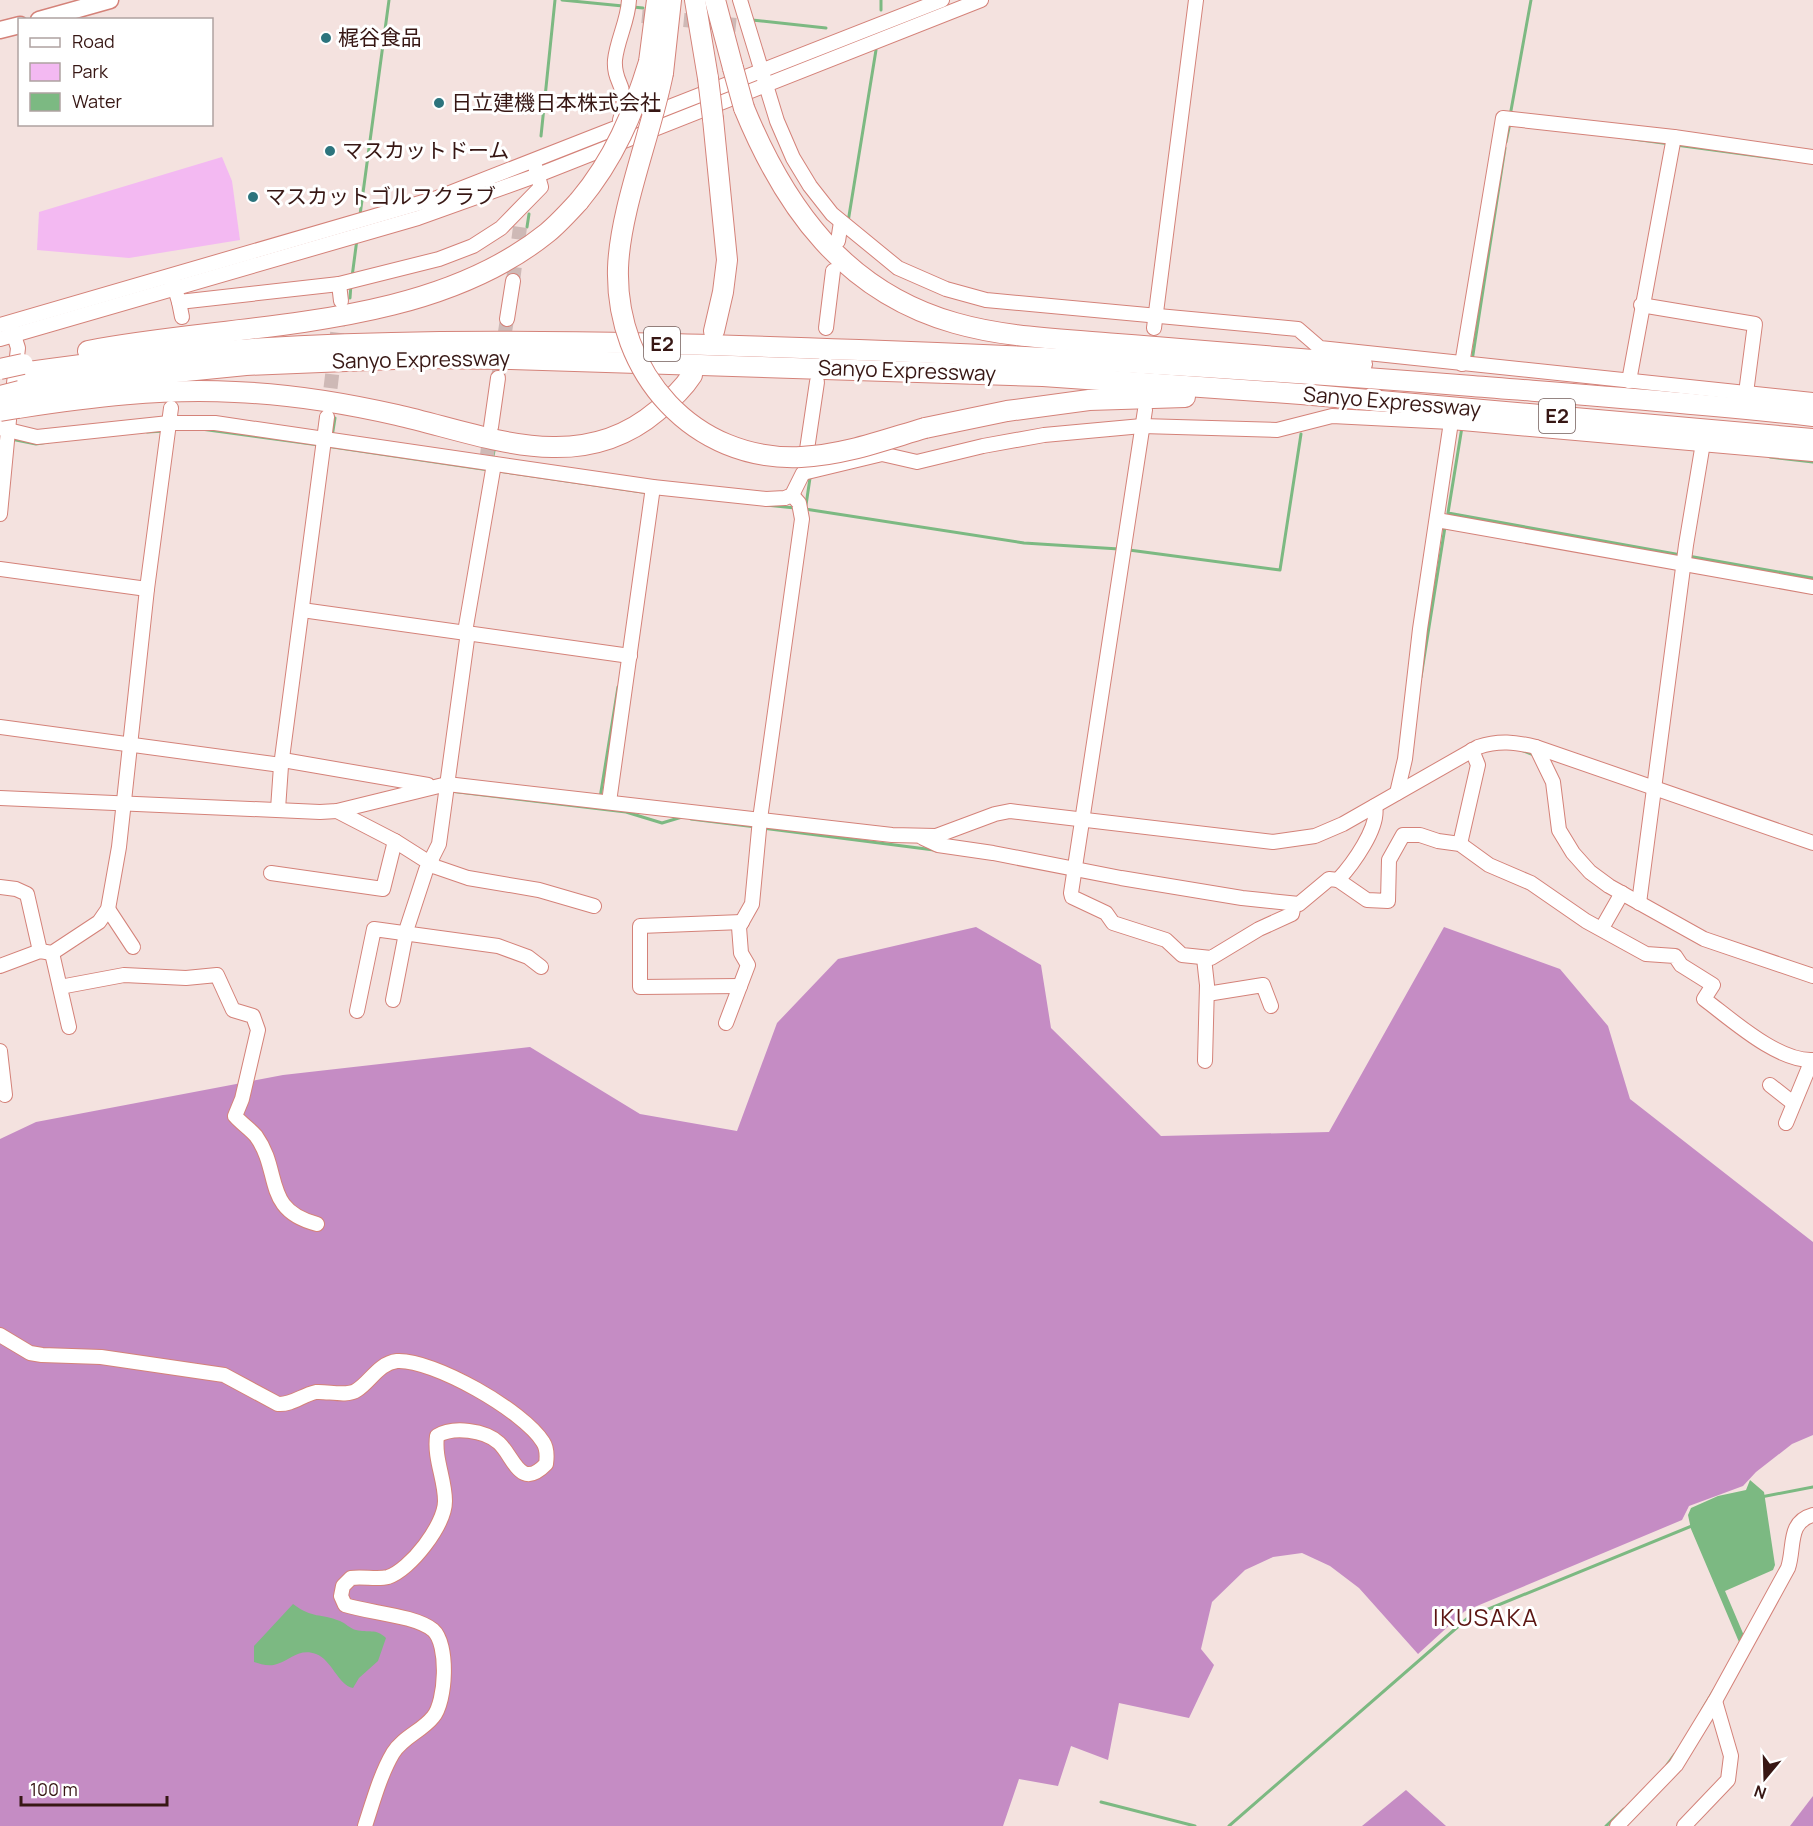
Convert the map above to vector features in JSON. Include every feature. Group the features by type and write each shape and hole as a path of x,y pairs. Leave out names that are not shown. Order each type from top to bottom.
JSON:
{"highway":[{"path":"12,409 123,344 317,320 402,303 485,271 516,254 547,233 579,201 617,147 656,68 657,0"},
{"path":"671,0 627,214 618,269 623,317 628,338 646,378 676,412 693,425 733,447 764,455 799,457 839,454 925,428 1007,411 1089,399 1302,394"},
{"path":"695,0 708,78 727,260 723,292 714,331"},
{"path":"715,0 744,108 760,147 800,216 826,246 857,274 924,312 955,324 1020,335 1304,366"},
{"name":"Sanyo Expressway","path":"12,409 128,358 223,349 459,340 737,345 1304,366 1402,381 1813,416"},
{"name":"Sanyo Expressway","path":"12,409 85,381 234,366 418,358 724,365 1043,376 1302,394 1813,439"},
{"path":"0,369 12,409"},
{"path":"12,409 133,393 235,392 326,401 525,446 562,448 594,444 643,424 666,404 692,375"},
{"name":"Sanyo Expressway","path":"0,378 12,409"},
{"name":"Sanyo Expressway","path":"0,396 12,409"}],"main road":[{"path":"45,18 84,4 110,0"},
{"path":"0,30 18,26"}],"street":[{"path":"740,0 744,23 752,33 765,85 793,158 810,186 844,226 898,268 923,281 966,296 1004,303 1154,322 1298,329 1320,348 1813,400"},
{"path":"175,289 360,221 536,168 618,126 942,0"},
{"path":"0,339 8,327 175,289 357,237 536,168 765,85 981,0"},
{"path":"1154,322 1196,0"},
{"path":"618,126 625,95 616,74 615,60 628,7 642,16"},
{"path":"1469,365 1503,118 1673,142 1813,157"},
{"path":"1629,381 1641,320 1641,305 1673,142"},
{"path":"175,289 347,283 439,259 473,246 501,228 522,209 540,191 536,168"},
{"path":"520,227 522,209"},
{"path":"838,241 844,226"},
{"path":"826,328 833,272"},
{"path":"507,319 513,281"},
{"path":"341,301 347,283"},
{"path":"175,289 182,317"},
{"path":"1641,305 1755,324 1746,393"},
{"path":"0,514 18,348 8,327"},
{"path":"491,427 498,378"},
{"path":"12,409 38,437 215,423 652,492 766,499 785,498 792,495 803,473 817,382"},
{"path":"0,966 46,952 99,922 108,909 124,803 147,589 171,408"},
{"path":"1145,411 1073,869 1072,897 1106,913 1113,923 1166,940 1182,956 1204,958 1211,958 1259,929 1292,914 1294,906"},
{"path":"803,473 882,454 917,462 983,446 1044,435 1142,426 1277,430 1332,416 1459,423 1702,448 1813,454"},
{"path":"278,809 281,765 306,610 327,442 327,417"},
{"path":"1397,793 1405,759 1420,629 1444,521 1459,423"},
{"path":"1639,903 1702,448"},
{"path":"393,1000 407,933 439,844 490,465"},
{"path":"603,801 652,492"},
{"path":"726,1023 748,965 741,953 740,927 752,904 759,825 802,519 800,509 792,495"},
{"path":"1444,521 1686,559 1813,587"},
{"path":"0,569 147,589"},
{"path":"306,610 626,655"},
{"path":"0,727 130,747 432,786"},
{"path":"0,798 337,811 447,784 603,801 759,825 921,837 936,836 995,814 1010,811 1273,842 1315,836 1494,741 1512,741 1536,747 1813,843"},
{"path":"1536,747 1553,782 1559,830 1573,853 1590,872 1620,896 1639,903 1704,939 1813,976"},
{"path":"1460,844 1478,765 1474,753"},
{"path":"921,837 938,845 1294,906 1335,880 1350,867 1375,823 1377,817 1375,806"},
{"path":"337,811 431,862 468,878 539,890 594,906"},
{"path":"1335,880 1367,900 1388,902 1389,860 1403,835 1420,835 1438,842 1460,844 1489,866 1531,882 1586,921 1646,954 1675,956 1681,965 1713,985 1704,999 1765,1043 1791,1056 1813,1060 1786,1123"},
{"path":"271,873 383,890 395,841"},
{"path":"0,887 16,889 27,894 60,987 69,1027"},
{"path":"1602,928 1620,896"},
{"path":"108,909 133,947"},
{"path":"740,986 640,987 640,926 742,922"},
{"path":"357,1011 374,928 498,946 528,957 541,967"},
{"path":"1204,958 1207,994 1205,1061"},
{"path":"60,987 124,975 186,978 217,975 232,1010 252,1016 258,1030 242,1099 235,1116 255,1135 267,1160 279,1200 296,1218 317,1224"},
{"path":"1207,994 1263,985 1271,1006"},
{"path":"0,1051 5,1095"},
{"path":"1770,1085 1793,1103"},
{"path":"0,1335 30,1353 101,1357 224,1375 278,1404 287,1405 314,1393 349,1393 357,1390 375,1373 397,1361 420,1364 492,1399 518,1417 544,1443 546,1464 533,1474 524,1473 514,1466 498,1442 482,1434 462,1430 444,1431 437,1436 437,1456 445,1501 436,1526 417,1555 401,1571 386,1577 351,1578 343,1586 340,1596 345,1605 367,1612 407,1619 431,1629 439,1636 444,1653 440,1709 432,1719 400,1743 396,1749 365,1826"},
{"path":"1617,1826 1676,1765 1715,1701 1788,1568 1792,1553 1793,1530 1798,1522 1813,1515"},
{"path":"1684,1826 1728,1780 1731,1756 1715,1701"}],"green space":[{"name":"マスカットゴルフクラブ","path":"222,157 232,181 240,240 129,258 37,250 39,212"}],"shaded area":[{"path":"976,927 1041,965 1051,1028 1161,1136 1329,1132 1444,927 1560,969 1608,1026 1630,1099 1813,1242 1813,1435 1792,1444 1756,1472 1743,1486 1689,1506 1682,1520 1465,1611 1418,1654 1359,1588 1330,1566 1302,1553 1273,1557 1245,1570 1212,1602 1201,1649 1214,1665 1189,1718 1119,1703 1108,1760 1071,1746 1058,1786 1019,1779 1003,1826 0,1826 0,1139 36,1122 283,1075 530,1047 640,1114 737,1131 777,1023 838,959"},
{"path":"1406,1790 1446,1826 1362,1826"},
{"path":"1813,1796 1813,1826 1790,1826"}],"water":[{"path":"1750,1480 1764,1492 1775,1565 1773,1570 1725,1591 1745,1638 1739,1642 1691,1529 1688,1515 1691,1508 1718,1496 1746,1490"},
{"path":"293,1604 311,1614 340,1621 356,1630 379,1633 386,1638 378,1661 359,1678 353,1688 343,1682 326,1661 316,1654 300,1653 274,1665 254,1662 254,1646"}],"waterway":[{"path":"360,215 389,0"},
{"path":"541,136 555,0"},
{"path":"562,0 623,6"},
{"path":"881,0 881,10"},
{"path":"1510,116 1531,0"},
{"path":"633,7 643,8"},
{"path":"752,20 826,28"},
{"path":"848,222 876,50"},
{"path":"1506,142 1510,123"},
{"path":"1626,138 1670,144"},
{"path":"1676,145 1780,159"},
{"path":"1472,361 1505,148"},
{"path":"527,227 529,214"},
{"path":"352,277 357,239"},
{"path":"350,298 351,284"},
{"path":"332,437 335,418"},
{"path":"1462,427 1448,513 1681,555"},
{"path":"201,429 319,445"},
{"path":"147,432 165,431"},
{"path":"1129,550 1280,570 1301,434"},
{"path":"11,439 36,444 48,442"},
{"path":"326,446 489,470"},
{"path":"493,456 494,451"},
{"path":"1770,457 1813,462"},
{"path":"498,471 649,493"},
{"path":"806,505 810,478"},
{"path":"766,505 795,508"},
{"path":"805,509 1024,543 1119,549"},
{"path":"1421,677 1445,527"},
{"path":"1688,556 1813,578"},
{"path":"600,798 618,687"},
{"path":"1521,750 1534,755"},
{"path":"450,791 626,812 662,823 682,817"},
{"path":"691,819 756,827"},
{"path":"762,828 934,850"},
{"path":"1761,1497 1813,1487"},
{"path":"1229,1826 1469,1617 1694,1525"},
{"path":"1702,1710 1714,1690"},
{"path":"1667,1765 1675,1754"},
{"path":"1101,1802 1195,1826"},
{"path":"1606,1826 1624,1809"}],"tunnel":[{"path":"642,16 736,25"},
{"path":"513,281 520,227"},
{"path":"328,409 340,309"},
{"path":"498,378 507,319"},
{"path":"487,455 490,432"}],"place":[{"name":"梶谷食品","path":"326,38"},
{"name":"日立建機日本株式会社","path":"439,103"},
{"name":"マスカットドーム","path":"330,151"},
{"name":"マスカットゴルフクラブ","path":"253,197"}],"district":[{"name":"IKUSAKA","path":"1486,1618"}]}
